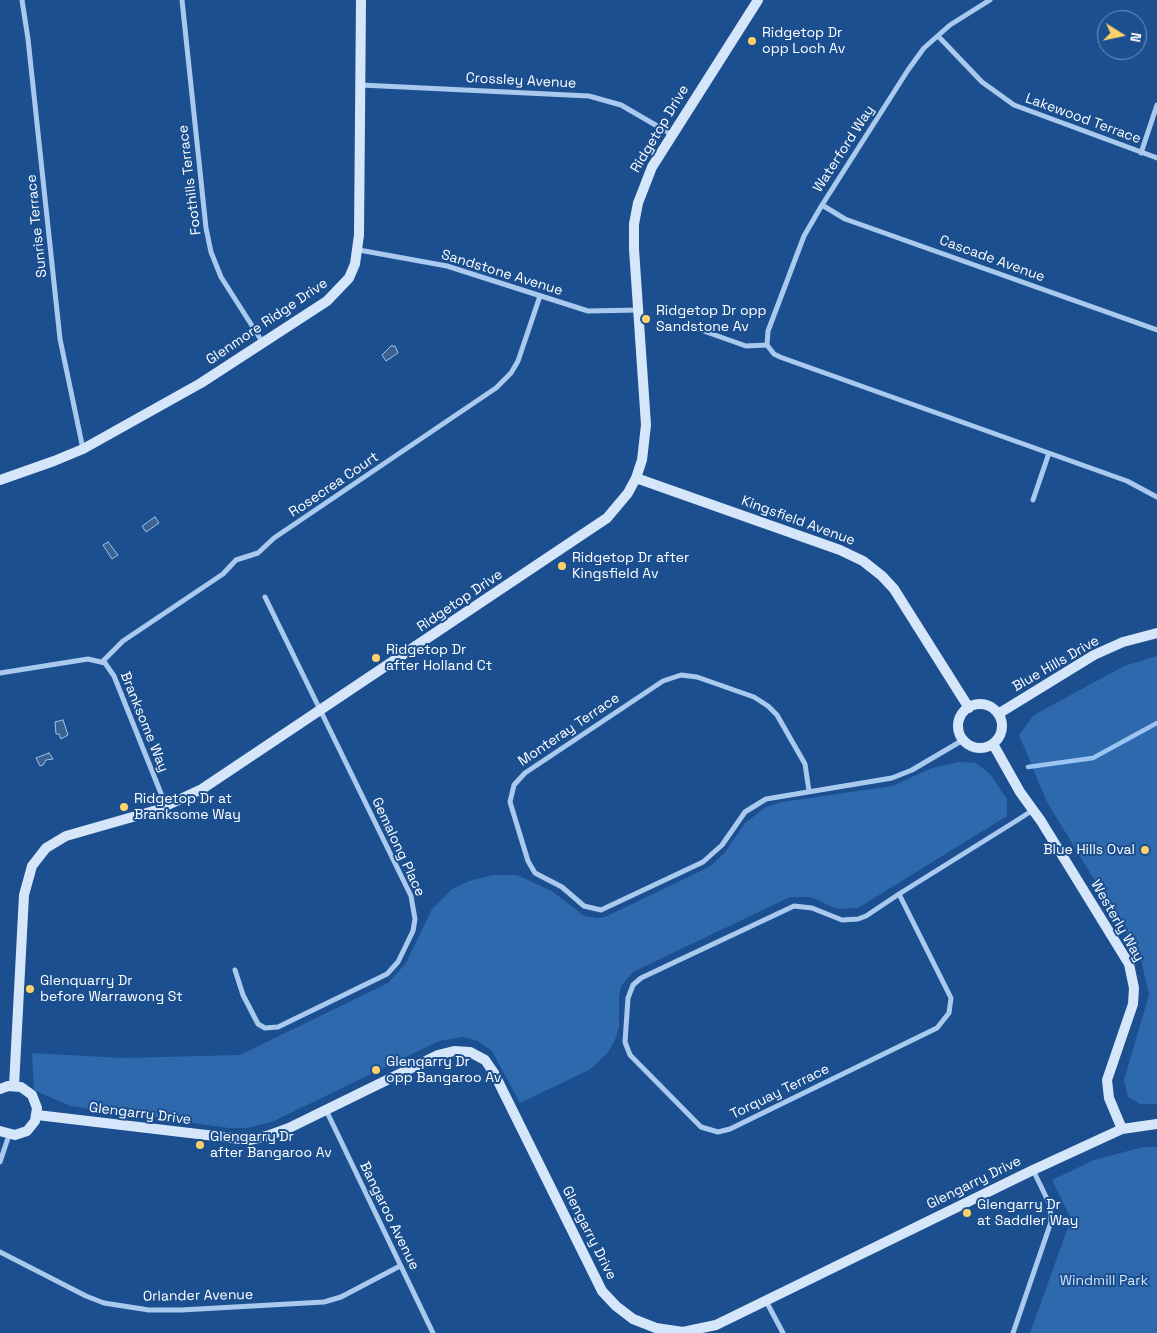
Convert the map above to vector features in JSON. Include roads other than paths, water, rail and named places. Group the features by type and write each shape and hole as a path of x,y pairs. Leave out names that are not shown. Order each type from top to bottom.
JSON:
{"street":[{"name":"Sunrise Terrace","path":"22,0 28,38 60,339 83,448"},
{"name":"Foothills Terrace","path":"182,0 210,246 221,277 263,343"},
{"name":"Glenmore Ridge Drive","path":"0,480 54,461 83,448 200,383 327,301 349,278 359,250 360,0"},
{"name":"Ridgetop Drive","path":"14,1086 24,895 32,866 46,848 66,836 166,806 202,789 607,518 628,493 636,478 645,442 646,425 634,249 636,213 646,178 671,134 758,0"},
{"name":"Waterford Way","path":"767,345 768,331 800,245 822,205 908,70 924,48 938,36 960,18 990,0"},
{"name":"Lakewood Terrace","path":"938,36 982,82 1014,105 1157,158"},
{"name":"Crossley Avenue","path":"360,85 589,96 620,105 671,134"},
{"path":"1141,153 1157,105"},
{"name":"Cascade Avenue","path":"822,205 845,219 1157,330"},
{"name":"Sandstone Avenue","path":"359,250 447,266 588,311 638,310"},
{"name":"Rosecrea Court","path":"103,662 123,641 223,574 236,560 258,553 274,538 496,388 518,361 540,296"},
{"path":"698,329 746,346 767,345 774,354 780,357 1128,481 1157,497"},
{"path":"1033,500 1049,453"},
{"name":"Kingsfield Avenue","path":"636,478 840,550 863,561 882,576 894,589 969,708"},
{"name":"Gemalong Place","path":"235,970 255,1021 261,1026 274,1028 387,974 398,962 413,931 415,913 411,896 265,597"},
{"name":"Blue Hills Drive","path":"998,714 1094,655 1123,642 1157,633"},
{"name":"Branksome Way","path":"0,673 88,659 103,662 114,676 166,806"},
{"name":"Monteray Terrace","path":"808,791 805,764 780,720 768,706 754,697 697,677 682,675 663,681 525,773 514,785 510,802 528,861 535,873 562,887 584,906 597,910 612,906 703,862 722,845 740,817 755,805 778,795 808,791 887,780 903,775 963,740"},
{"path":"975,705 988,706 998,714 1002,727 1001,733 994,744 981,749 968,745 963,740 960,734 960,719 969,708 975,705"},
{"name":"Westerly Way","path":"994,744 1020,792 1126,957 1132,972 1133,1004 1107,1080 1109,1098 1122,1129"},
{"name":"Torquay Terrace","path":"899,894 951,998 949,1014 937,1028 730,1129 718,1132 709,1131 699,1126 630,1055 625,1042 628,998 633,985 641,978 788,908 806,906 833,918 851,920 866,916 899,894 1033,810"},
{"name":"Glengarry Drive","path":"37,1115 248,1140 277,1133 442,1053 460,1050 475,1054 485,1060 494,1073 597,1282 623,1312 641,1323 656,1328 693,1331 716,1325 1033,1170 1122,1129 1157,1124"},
{"path":"0,1090 14,1086 27,1090 36,1101 37,1115 27,1131 4,1133 0,1162"},
{"name":"Bangaroo Avenue","path":"326,1109 433,1333"},
{"path":"1013,1333 1051,1222 1050,1206 1033,1170"},
{"name":"Orlander Avenue","path":"0,1252 86,1296 104,1302 149,1310 324,1302 341,1297 400,1266"},
{"path":"766,1301 783,1333"}],"waterway":[{"path":"1028,767 1093,758 1157,723"}],"place":[{"name":"Ridgetop Dr opp Loch Av","path":"752,41"},
{"name":"Ridgetop Dr opp Sandstone Av","path":"646,319"},
{"name":"Ridgetop Dr after Kingsfield Av","path":"562,566"},
{"name":"Ridgetop Dr after Holland Ct","path":"376,658"},
{"name":"Ridgetop Dr at Branksome Way","path":"124,807"},
{"name":"Blue Hills Oval","path":"1145,850"},
{"name":"Glenquarry Dr before Warrawong St","path":"30,989"},
{"name":"Glenqarry Dr opp Bangaroo Av","path":"376,1070"},
{"name":"Glengarry Dr after Bangaroo Av","path":"200,1145"},
{"name":"Glengarry Dr at Saddler Way","path":"967,1213"}],"park label":[{"name":"Windmill Park","path":"1104,1281"}]}
